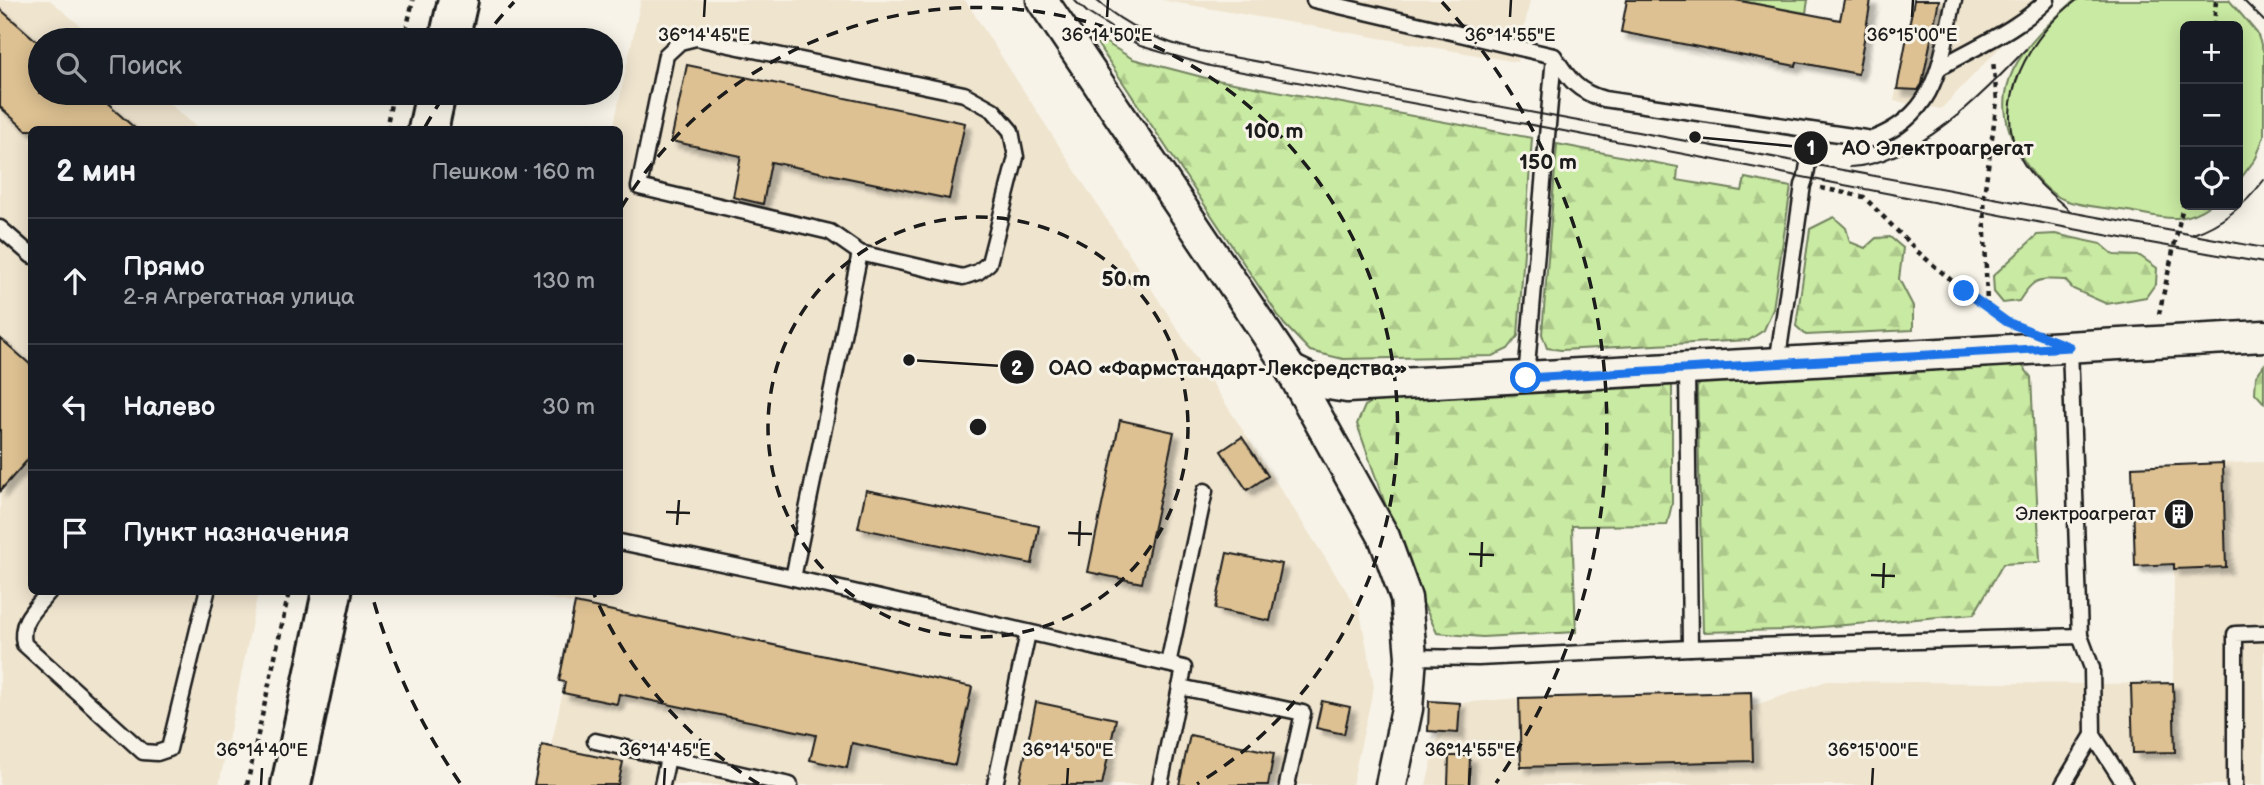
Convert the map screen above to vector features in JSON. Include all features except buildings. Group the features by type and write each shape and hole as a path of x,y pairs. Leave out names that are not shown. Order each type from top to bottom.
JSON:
{"main road":[{"path":"452,28 458,0"},
{"path":"429,126 433,105"},
{"path":"291,785 331,595"}],"street":[{"path":"1050,2 1291,370 1384,537 1406,598 1411,657 1407,709 1391,785"},
{"path":"1291,370 1316,383 1347,387 2264,336"}],"lane":[{"path":"1314,0 1554,56 1578,88 1589,94 1872,139 1896,129 1923,104 1939,68 1954,0"},
{"path":"1939,68 2026,19 2047,0"},
{"path":"696,38 964,94 993,110 1011,131 1016,158 989,262 978,272 963,277 860,253 830,232 639,187 666,55 680,42 696,38"},
{"path":"1526,378 1554,56"},
{"path":"1777,364 1803,185 1808,177 1807,164 1812,131"},
{"path":"0,228 28,252"},
{"path":"793,578 860,253"},
{"path":"2070,347 2080,636 2092,668 2093,735 2125,785"},
{"path":"1687,369 1690,648"},
{"path":"1168,664 1205,491"},
{"path":"623,543 793,578 1184,668 1160,785"},
{"path":"47,595 25,621 22,633 24,644 143,752 157,753 169,749 206,595"},
{"path":"995,785 1028,633"},
{"path":"2235,785 2235,634 2264,633"},
{"path":"1411,657 1478,658 1690,648 2080,636"},
{"path":"1180,687 1303,713 1287,785"},
{"path":"2063,785 2093,735"},
{"path":"595,741 790,785"},
{"path":"662,785 668,758"}],"path":[{"path":"407,28 413,0"},
{"path":"2214,21 2216,0"},
{"path":"1987,308 1984,196 1997,100 1991,41"},
{"path":"387,126 391,105"},
{"path":"1803,185 1864,197 1918,252 1964,291 2007,322"},
{"path":"2152,342 2182,210"},
{"path":"247,785 288,595"}],"shaded area":[{"path":"0,0 50,0 83,28 28,28 28,105 171,105 196,126 28,126 28,595 257,595 219,785 0,785"},
{"path":"641,0 965,0 1360,612 1374,686 1352,785 534,785 542,745 551,746 565,682 559,681 575,604 531,595 623,595 623,126 614,126 618,105 623,105 623,83"},
{"path":"1161,0 1530,0 1517,62"},
{"path":"1914,0 2045,0 1941,109 1894,101"},
{"name":"Электроагрегат","path":"2264,462 2264,785 1426,785 1439,733 1458,732 1460,703 1519,698 1752,706 1827,681 2173,683 2174,569 2225,567 2223,463"}],"green space":[{"path":"1735,0 1808,0 1806,13"},
{"path":"2075,0 2229,0 2257,33 2264,53 2264,136 2256,158 2243,175 2243,21 2180,21 2180,210 2202,210 2189,216 2170,218 2079,204 2065,200 2041,183 2023,159 2010,134 2005,111 2006,90 2013,70 2024,52"},
{"path":"1090,33 1133,59 1206,78 1532,138 1518,336 1508,349 1493,356 1343,359 1310,351 1284,324"},
{"path":"1557,144 1678,167 1677,180 1742,191 1745,178 1791,187 1773,309 1764,330 1749,340 1561,350 1547,348 1542,334"},
{"path":"1834,217 1846,228 1850,242 1865,248 1876,238 1890,237 1903,248 1899,279 1913,306 1913,330 1806,335 1796,326 1810,229"},
{"path":"2055,234 2101,244 2114,255 2140,256 2157,268 2156,283 2146,297 2107,304 2073,289 2065,280 2043,280 2029,287 2019,301 2003,303 1994,292 1993,276 2037,235"},
{"path":"2017,359 2031,377 2040,562 2003,564 1974,614 1786,630 1703,632 1697,387 1705,378"},
{"path":"2264,365 2264,403 2255,393 2256,376"},
{"path":"1672,380 1672,504 1667,525 1572,526 1576,632 1482,637 1437,633 1410,575 1357,424 1365,406 1381,396"}],"tram line":[{"path":"1074,0 1088,13 1140,46 1210,66 2264,263"},
{"path":"1096,0 1145,32 1200,51 2264,248"},
{"path":"2069,210 2043,186 2021,159 2013,137 2010,115 2020,71 2031,50 2044,31 2077,0"},
{"path":"2243,0 2264,21"},
{"path":"1850,167 1875,163 1899,154 1923,140 1968,106 2026,49"},
{"path":"2193,234 2233,213 2264,180"}],"place":[{"name":"АО Электроагрегат","path":"1695,137"},
{"name":"ОАО «Фармстандарт-Лексредства»","path":"909,360"},
{"name":"Электроагрегат","path":"2179,514"}],"route":[{"path":"1526,378 2070,347 2007,322 1964,291"}]}
